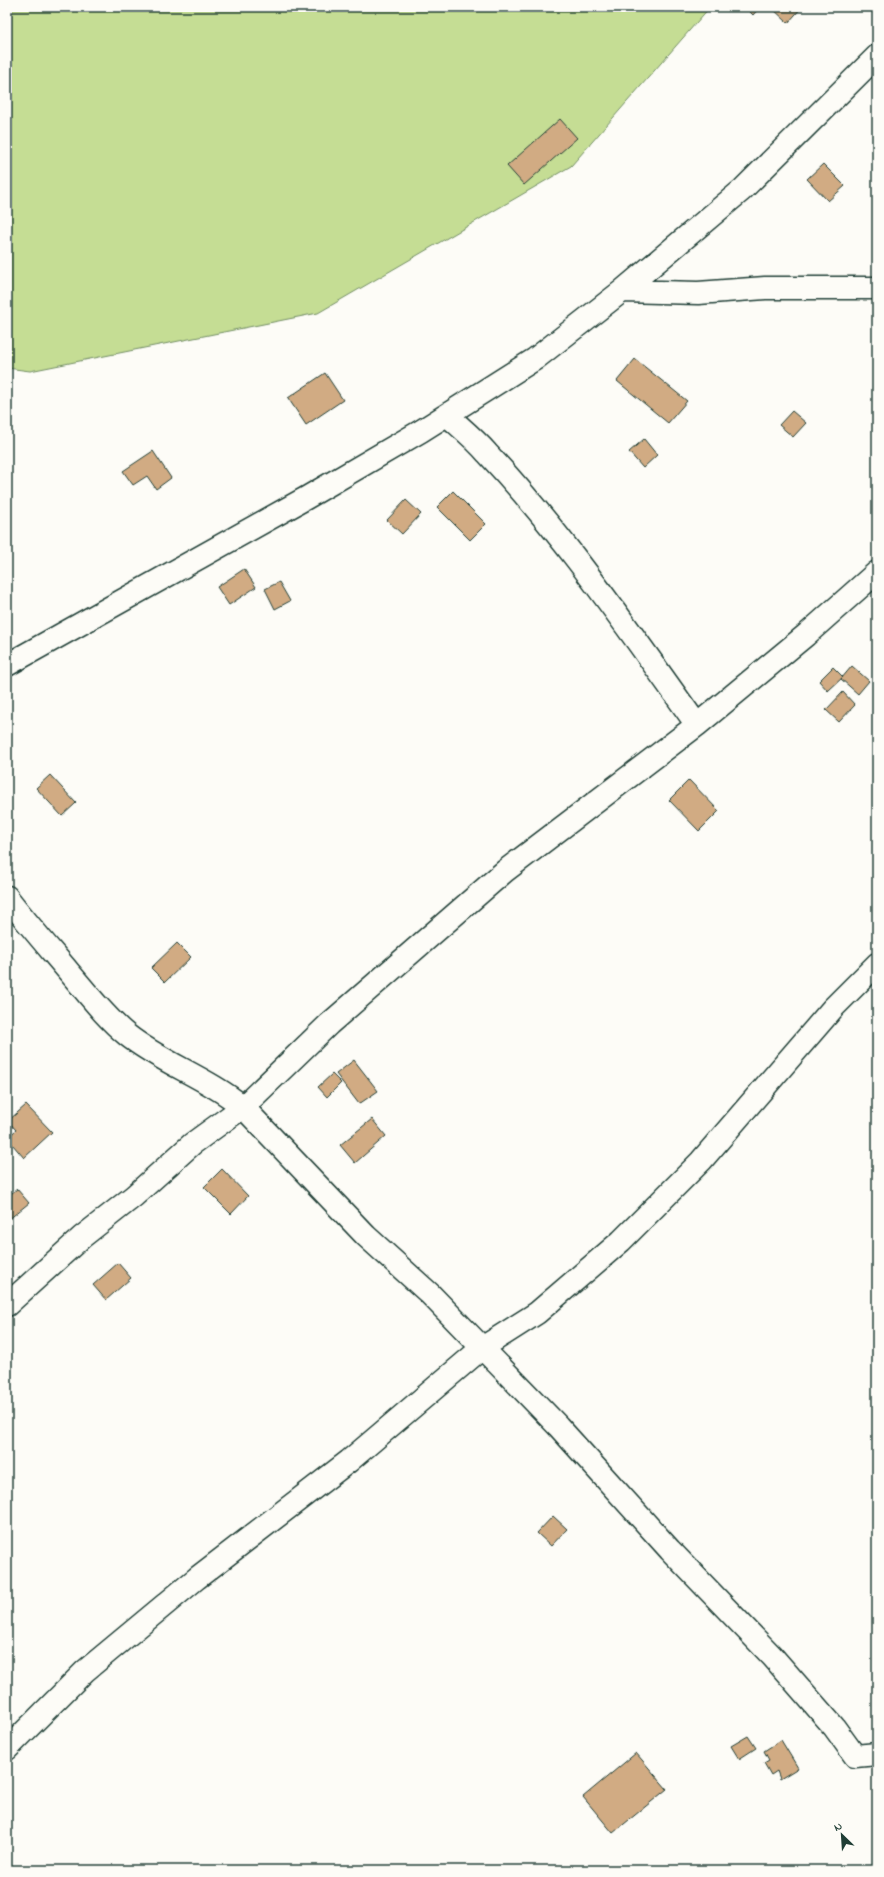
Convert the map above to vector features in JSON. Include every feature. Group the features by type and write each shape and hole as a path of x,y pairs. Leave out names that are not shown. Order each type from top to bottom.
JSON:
{"street":[{"path":"7,665 306,498 447,415 535,359 622,291 742,190 877,56"},
{"path":"622,291 698,293 765,288 877,288"},
{"path":"447,415 486,451 528,498 606,598 697,725"},
{"path":"7,1306 82,1237 134,1196 192,1144 243,1107 329,1024 505,871 697,725 806,635 877,572"},
{"path":"7,897 34,932 106,1016 128,1036 163,1058 223,1091 243,1107 366,1236 430,1294 558,1426 670,1550 772,1656 834,1727 855,1756 877,1754"},
{"path":"7,1748 85,1671 197,1578 349,1461 482,1348 537,1312 621,1241 701,1161 833,1008 877,964"}],"green space":[{"path":"7,7 710,7 571,166 318,313 30,371 7,368"}],"building":[{"path":"745,7 760,7 753,15"},
{"path":"771,7 802,7 788,23"},
{"path":"560,119 577,138 524,185 507,166"},
{"path":"823,164 845,186 828,201 807,179"},
{"path":"635,359 687,401 668,423 617,381"},
{"path":"325,373 343,400 306,425 288,398"},
{"path":"792,411 806,423 793,437 779,425"},
{"path":"644,439 657,455 643,468 629,452"},
{"path":"153,451 171,478 156,489 147,476 133,485 123,471"},
{"path":"453,491 486,524 470,540 437,507"},
{"path":"406,500 421,514 402,534 387,520"},
{"path":"244,569 256,587 229,605 217,587"},
{"path":"279,582 290,601 275,609 265,589"},
{"path":"852,666 869,681 858,694 841,679"},
{"path":"833,667 843,677 828,691 819,681"},
{"path":"843,692 855,705 839,722 826,710"},
{"path":"50,775 76,803 62,816 36,788"},
{"path":"689,780 719,811 699,831 669,800"},
{"path":"177,943 191,957 165,982 151,968"},
{"path":"354,1060 378,1091 359,1104 336,1074"},
{"path":"332,1074 341,1083 327,1097 318,1087"},
{"path":"26,1105 52,1132 24,1158 7,1138 16,1130 8,1121"},
{"path":"372,1119 386,1136 355,1163 340,1145"},
{"path":"222,1169 248,1196 231,1214 204,1187"},
{"path":"17,1189 29,1203 8,1220 7,1197"},
{"path":"118,1263 131,1278 106,1300 93,1285"},
{"path":"553,1516 567,1529 551,1546 537,1533"},
{"path":"748,1736 756,1748 739,1759 731,1746"},
{"path":"781,1740 798,1768 780,1779 777,1771 771,1775 764,1763 769,1760 764,1751"},
{"path":"636,1753 667,1789 613,1833 583,1797"}]}
